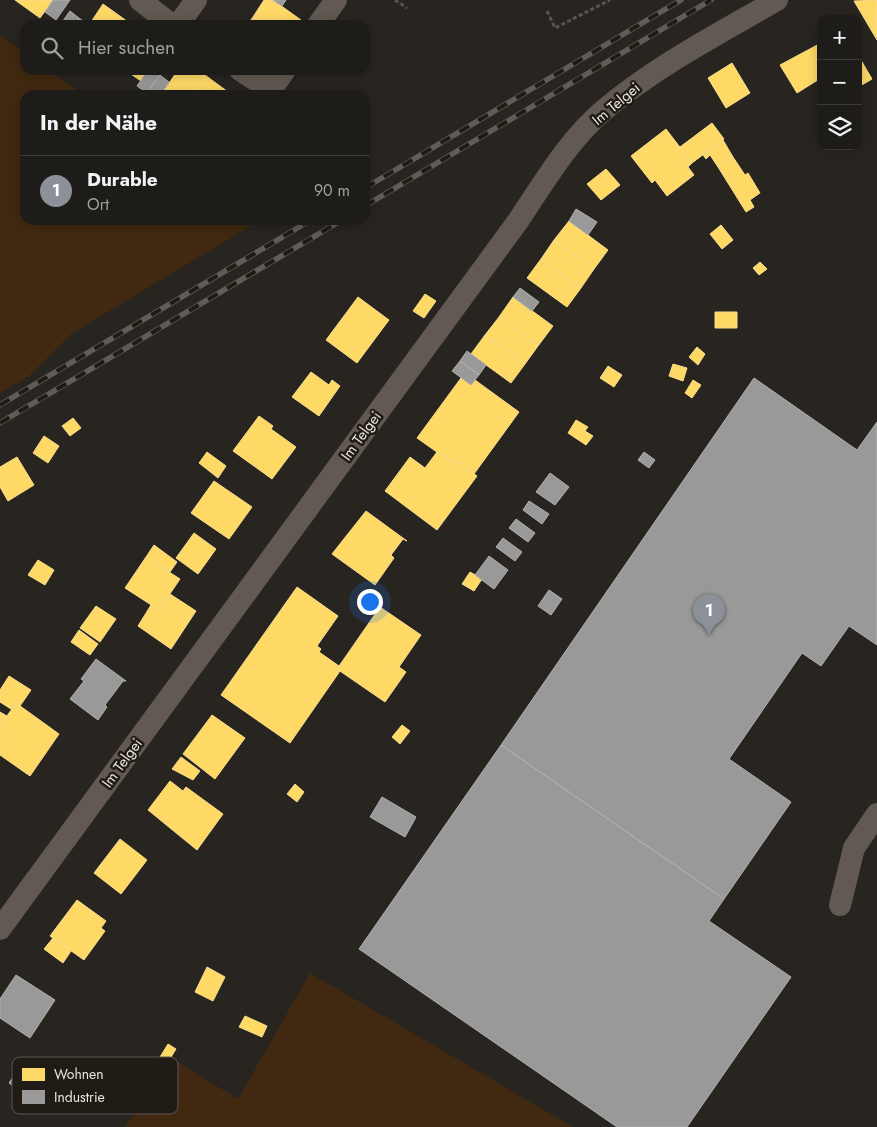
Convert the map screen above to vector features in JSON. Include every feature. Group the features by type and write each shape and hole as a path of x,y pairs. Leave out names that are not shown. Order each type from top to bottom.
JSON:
{"street":[{"path":"140,0 166,20"},
{"path":"182,20 196,0"},
{"path":"322,20 336,0"},
{"name":"Im Telgei","path":"0,930 512,229 560,158 603,111 625,94 670,62 777,0"},
{"path":"248,75 270,90 281,75"},
{"path":"840,905 854,848 877,814"}],"path":[{"path":"396,0 407,8"},
{"path":"547,11 555,28 610,0"}],"shaded area":[{"path":"0,36 20,50 20,75 55,75 77,90 20,90 20,225 252,225 71,334 29,376 0,393"},
{"path":"310,973 573,1127 125,1127 135,1114 178,1114 178,1062 238,1099"}],"building: Wohnen":[{"path":"15,0 53,0 40,18"},
{"path":"264,0 273,0 301,20 258,20 253,17"},
{"path":"877,0 877,40 854,1"},
{"path":"103,4 124,19 123,20 92,20"},
{"path":"817,45 817,80 797,93 780,65"},
{"path":"862,62 872,79 862,85"},
{"path":"732,63 750,93 726,108 708,78"},
{"path":"132,75 145,75 141,81"},
{"path":"175,75 205,75 194,90 164,90"},
{"path":"205,75 224,89 223,90 194,90"},
{"path":"712,123 724,139 692,163 680,147"},
{"path":"666,129 692,163 688,167 694,175 667,196 655,180 652,183 631,156"},
{"path":"723,140 733,157 718,167 710,155 706,159 703,155"},
{"path":"733,157 745,175 748,173 760,193 750,200 754,207 746,212 718,167"},
{"path":"606,169 620,185 601,200 587,184"},
{"path":"569,221 608,250 594,269 554,240"},
{"path":"721,225 733,240 722,249 710,234"},
{"path":"554,240 594,269 581,288 541,259"},
{"path":"541,259 581,288 567,307 527,278"},
{"path":"760,262 767,269 759,275 753,268"},
{"path":"425,294 436,301 424,318 413,311"},
{"path":"358,297 389,320 357,363 326,340"},
{"path":"513,297 553,326 538,346 499,317"},
{"path":"715,312 737,312 737,328 715,328"},
{"path":"499,317 538,346 525,364 485,335"},
{"path":"485,335 525,364 511,383 471,354"},
{"path":"697,347 705,354 698,365 689,357"},
{"path":"673,364 687,368 683,381 669,376"},
{"path":"608,366 622,375 614,387 600,378"},
{"path":"311,372 329,385 332,380 340,386 319,416 292,397"},
{"path":"461,378 471,385 475,380 519,412 474,474 453,459 451,462 417,438"},
{"path":"693,380 701,385 692,398 685,393"},
{"path":"259,416 273,426 271,429 296,447 272,479 233,451"},
{"path":"73,418 81,428 70,436 62,426"},
{"path":"576,420 588,427 585,431 593,436 586,445 568,433"},
{"path":"44,436 59,446 48,463 33,453"},
{"path":"207,452 226,466 218,478 199,463"},
{"path":"437,452 451,462 453,459 477,476 437,530 385,491 410,457 425,468"},
{"path":"17,457 34,485 8,501 0,487 0,467"},
{"path":"214,481 252,507 229,539 191,513"},
{"path":"366,511 407,541 403,539 391,555 394,558 375,585 332,554"},
{"path":"194,533 216,549 198,574 176,558"},
{"path":"154,545 177,562 170,572 146,557"},
{"path":"146,557 180,579 159,610 125,588"},
{"path":"38,560 54,570 45,585 28,575"},
{"path":"470,572 482,579 474,591 462,584"},
{"path":"297,587 338,616 317,646 321,649 319,652 339,666 337,669 340,671 290,743 221,695"},
{"path":"170,594 196,611 171,649 138,626 151,605 159,610"},
{"path":"96,606 116,619 100,642 80,628"},
{"path":"380,607 421,635 399,667 406,672 385,702 337,669"},
{"path":"79,630 98,644 90,655 71,642"},
{"path":"9,676 31,690 20,706 16,703 11,709 0,702 0,690"},
{"path":"16,703 59,734 30,776 0,755 0,726"},
{"path":"0,712 7,716 0,726"},
{"path":"212,715 245,738 215,779 183,754"},
{"path":"402,725 410,731 400,744 392,737"},
{"path":"181,757 200,771 193,780 172,769"},
{"path":"170,781 183,791 186,787 223,814 197,850 148,810"},
{"path":"295,784 304,792 297,802 287,794"},
{"path":"120,839 147,860 121,894 94,873"},
{"path":"77,900 106,921 101,928 105,931 84,960 50,936"},
{"path":"53,938 71,951 63,963 44,949"},
{"path":"207,967 225,977 213,1001 195,992"},
{"path":"245,1016 267,1026 262,1037 239,1027"},
{"path":"168,1044 176,1049 171,1057 160,1057"}],"building: Industrie":[{"path":"53,0 70,0 56,20 45,12"},
{"path":"273,0 286,0 282,6"},
{"path":"70,11 79,18 78,20 64,20"},
{"path":"145,75 160,75 149,90 143,90 137,86"},
{"path":"160,75 169,82 163,90 149,90"},
{"path":"576,209 597,222 588,235 569,221"},
{"path":"520,288 539,302 532,311 513,297"},
{"path":"467,351 486,365 479,375 460,361"},
{"path":"460,361 479,375 471,385 452,371"},
{"path":"754,378 857,450 877,422 877,645 849,626 821,666 802,653 729,759 791,802 724,899 501,745"},
{"path":"644,452 655,460 649,468 638,460"},
{"path":"550,473 569,487 555,505 536,492"},
{"path":"529,501 549,514 542,524 523,510"},
{"path":"516,519 535,533 528,542 509,528"},
{"path":"503,538 522,552 515,561 496,547"},
{"path":"489,556 508,570 494,589 475,575"},
{"path":"549,590 562,599 551,615 538,606"},
{"path":"96,659 126,681 123,681 105,705 107,707 98,720 70,699 84,681 81,679"},
{"path":"501,745 724,899 709,921 791,977 687,1127 617,1127 359,949"},
{"path":"382,797 416,817 405,837 370,817"},
{"path":"16,975 55,1000 30,1038 0,1018 0,999"}],"railway":[{"path":"370,185 681,0"},
{"path":"370,203 711,0"},
{"path":"0,405 303,225"},
{"path":"0,423 334,225"}],"place":[{"name":"Durable","path":"709,635"}]}
